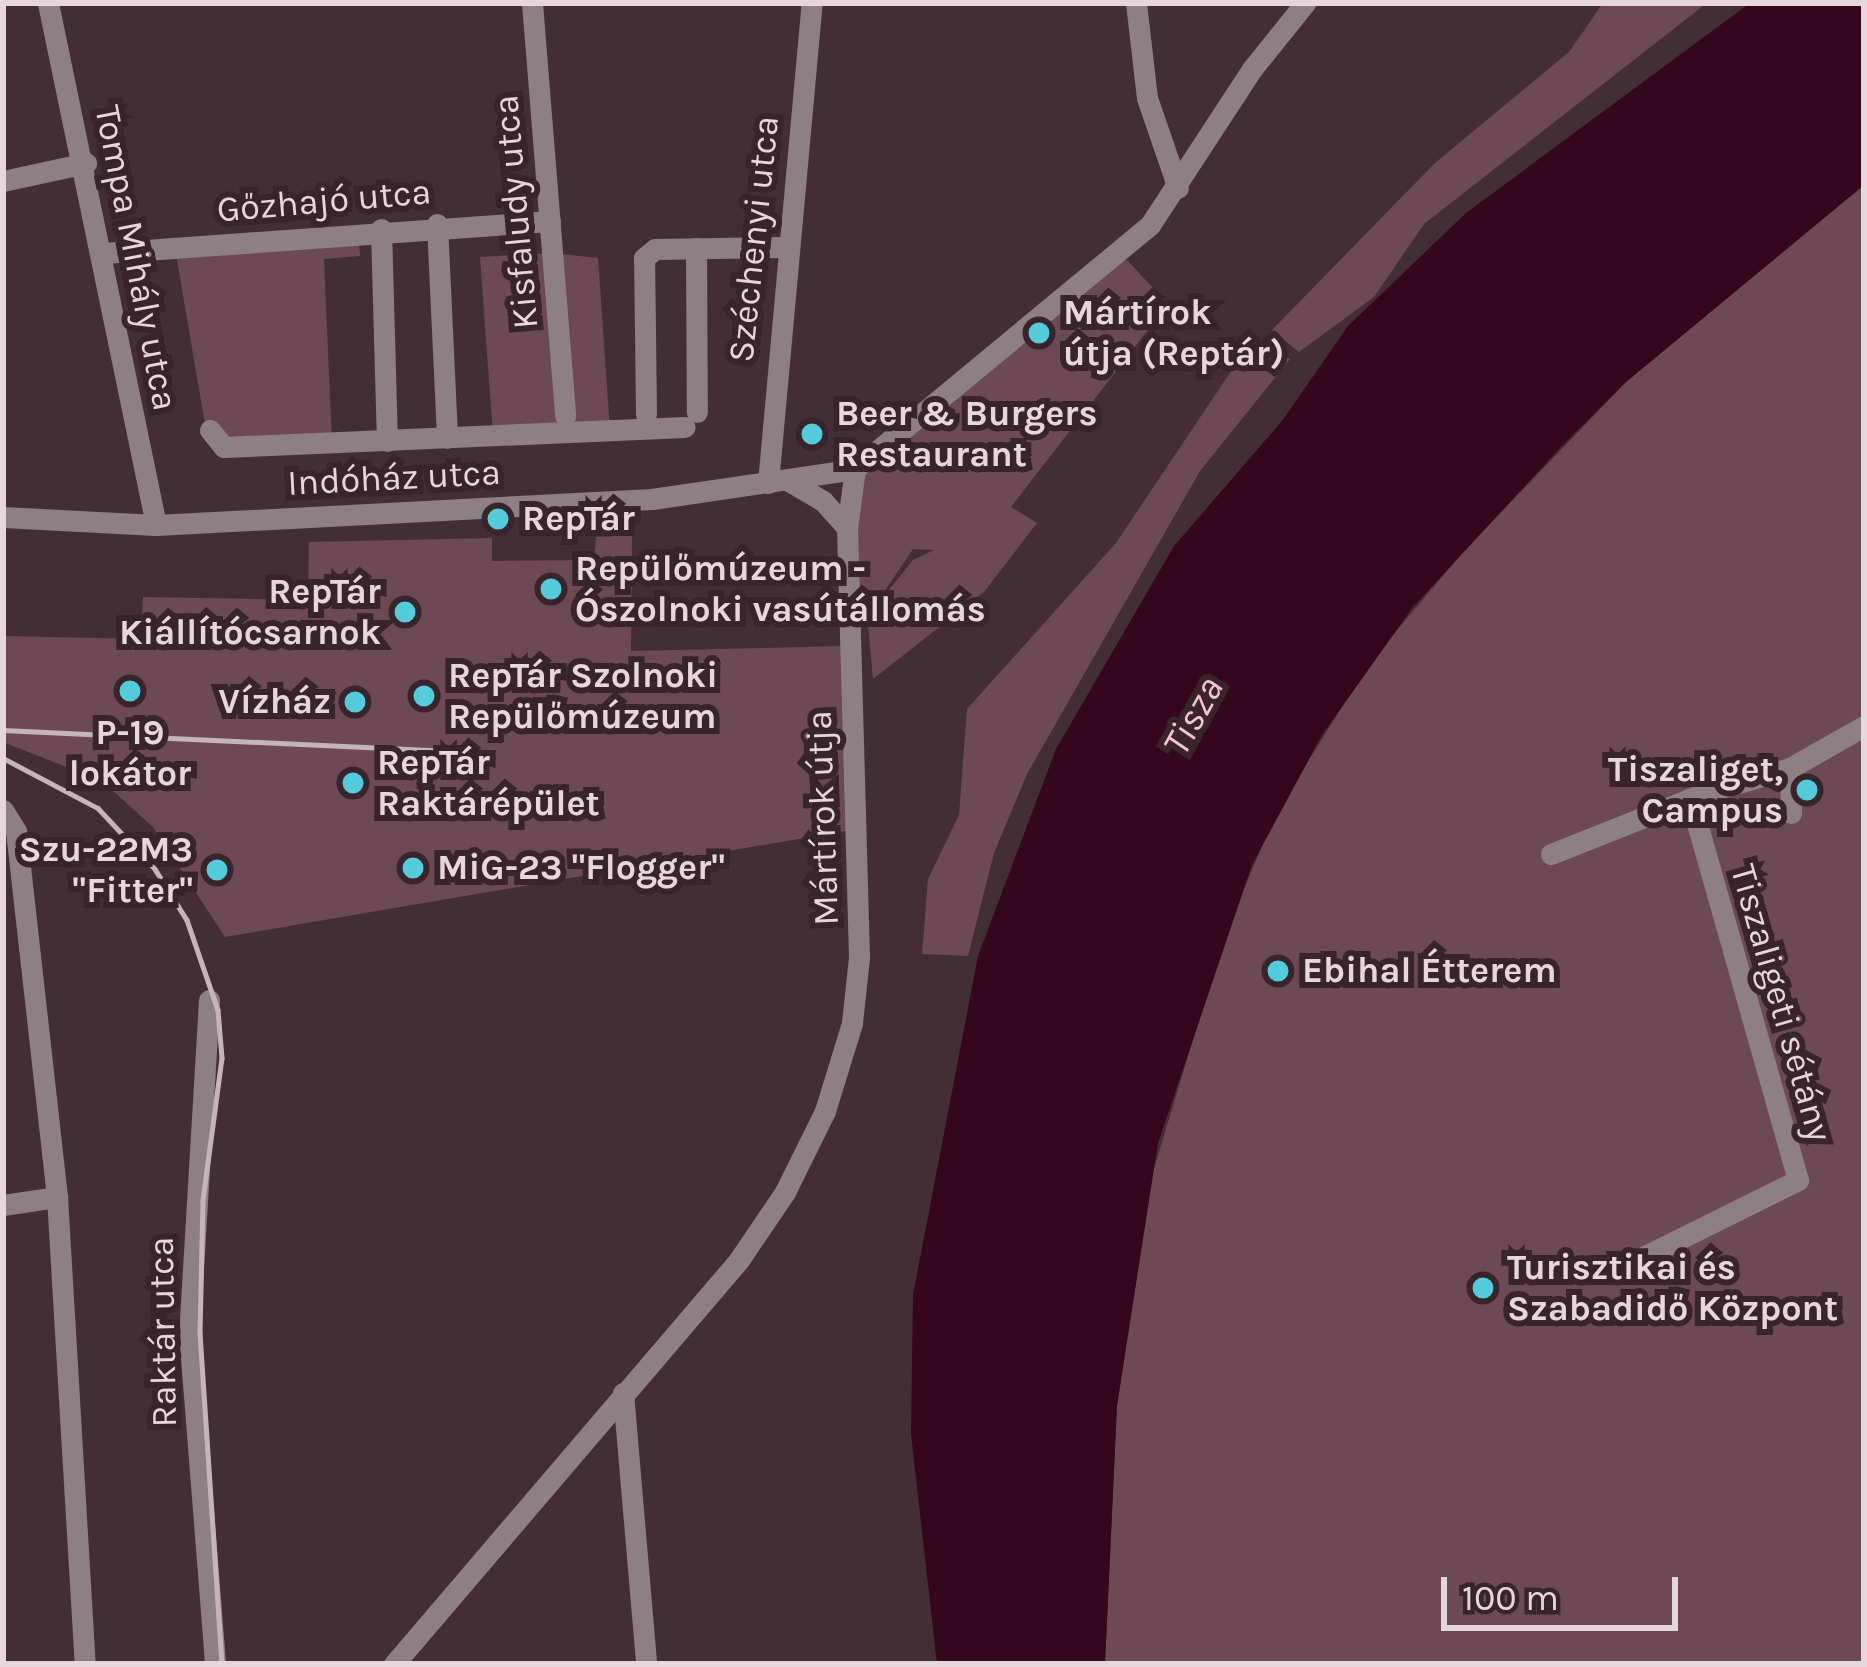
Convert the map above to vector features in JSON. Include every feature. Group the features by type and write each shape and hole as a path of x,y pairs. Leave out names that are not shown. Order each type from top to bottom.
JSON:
{"street":[{"name":"Tompa Mihály utca","path":"49,3 86,164 156,525"},
{"name":"Kisfaludy utca","path":"532,3 565,416"},
{"name":"Széchenyi utca","path":"777,482 787,247 812,3"},
{"path":"1136,3 1147,98 1178,188"},
{"path":"855,469 1114,258 1178,188 1252,69 1305,3"},
{"path":"3,182 86,164"},
{"name":"Gőzhajó utca","path":"104,253 437,224 550,221"},
{"path":"437,224 448,438"},
{"path":"381,230 387,441"},
{"path":"646,414 644,258 655,248 787,247"},
{"path":"210,430 224,447 448,438 691,420 696,248"},
{"name":"Indóház utca","path":"3,517 156,525 716,495 855,469"},
{"name":"Mártírok útja","path":"394,1664 739,1259 785,1192 825,1111 852,1023 861,892 847,528 855,469"},
{"path":"777,482 823,501 847,528"},
{"path":"1551,854 1747,774 1790,768 1864,726"},
{"path":"1790,768 1791,813"},
{"name":"Tiszaligeti sétány","path":"1618,1269 1798,1180 1700,846 1695,816 1707,792"},
{"path":"3,810 16,831 57,1197 85,1664"},
{"name":"Raktár utca","path":"208,1000 189,1332 215,1664"},
{"path":"3,1205 57,1197"},
{"path":"622,1394 648,1664"}],"shaded area":[{"path":"1603,3 1703,6 1424,224 1374,297 1299,352 1272,330 1435,163 1569,52"},
{"path":"1864,185 1864,1664 1105,1664 1117,1406 1149,1185 1226,931 1278,809 1371,661 1463,552 1626,382"},
{"path":"358,230 360,256 324,259 332,444 208,442 176,254"},
{"path":"552,253 598,258 610,430 493,435 480,257"},
{"path":"1126,259 1168,304 1011,507 1037,523 984,592 873,679 866,602 881,600 913,560 934,550 913,549 882,595 850,596 855,469"},
{"path":"1250,343 1290,359 1200,471 1027,774 994,853 968,956 922,954 928,879 959,815 967,709 1116,543"},
{"name":"RepTár Szolnoki Repülőmúzeum","path":"632,535 631,651 844,646 851,830 225,937 153,827 102,781 3,742 3,636 141,639 143,597 308,600 309,542 492,538 492,561 594,560 596,537"}],"water":[{"name":"Tisza","path":"1750,3 1864,3 1864,185 1626,382 1561,447 1413,607 1322,735 1252,865 1158,1143 1117,1406 1105,1664 937,1664 911,1434 913,1295 978,956 1056,749 1174,546 1282,421 1348,326 1466,213"}],"railway":[{"path":"3,730 475,752"},
{"path":"3,758 98,808 155,869 187,920 218,1010 222,1058 203,1201 200,1333 222,1664"}],"place":[{"name":"Mártírok útja (Reptár)","path":"1039,333"},
{"name":"Beer & Burgers Restaurant","path":"812,434"},
{"name":"RepTár","path":"498,519"},
{"name":"Repülőmúzeum - Ószolnoki vasútállomás","path":"551,589"},
{"name":"RepTár Kiállítócsarnok","path":"405,612"},
{"name":"P-19 lokátor","path":"130,691"},
{"name":"RepTár Szolnoki Repülőmúzeum","path":"424,696"},
{"name":"Vízház","path":"355,702"},
{"name":"RepTár Raktárépület","path":"353,783"},
{"name":"Tiszaliget, Campus","path":"1807,790"},
{"name":"MiG-23 \"Flogger\"","path":"413,868"},
{"name":"Szu-22M3 \"Fitter\"","path":"217,870"},
{"name":"Ebihal Étterem","path":"1278,971"},
{"name":"Turisztikai és Szabadidő Központ","path":"1483,1288"}]}
